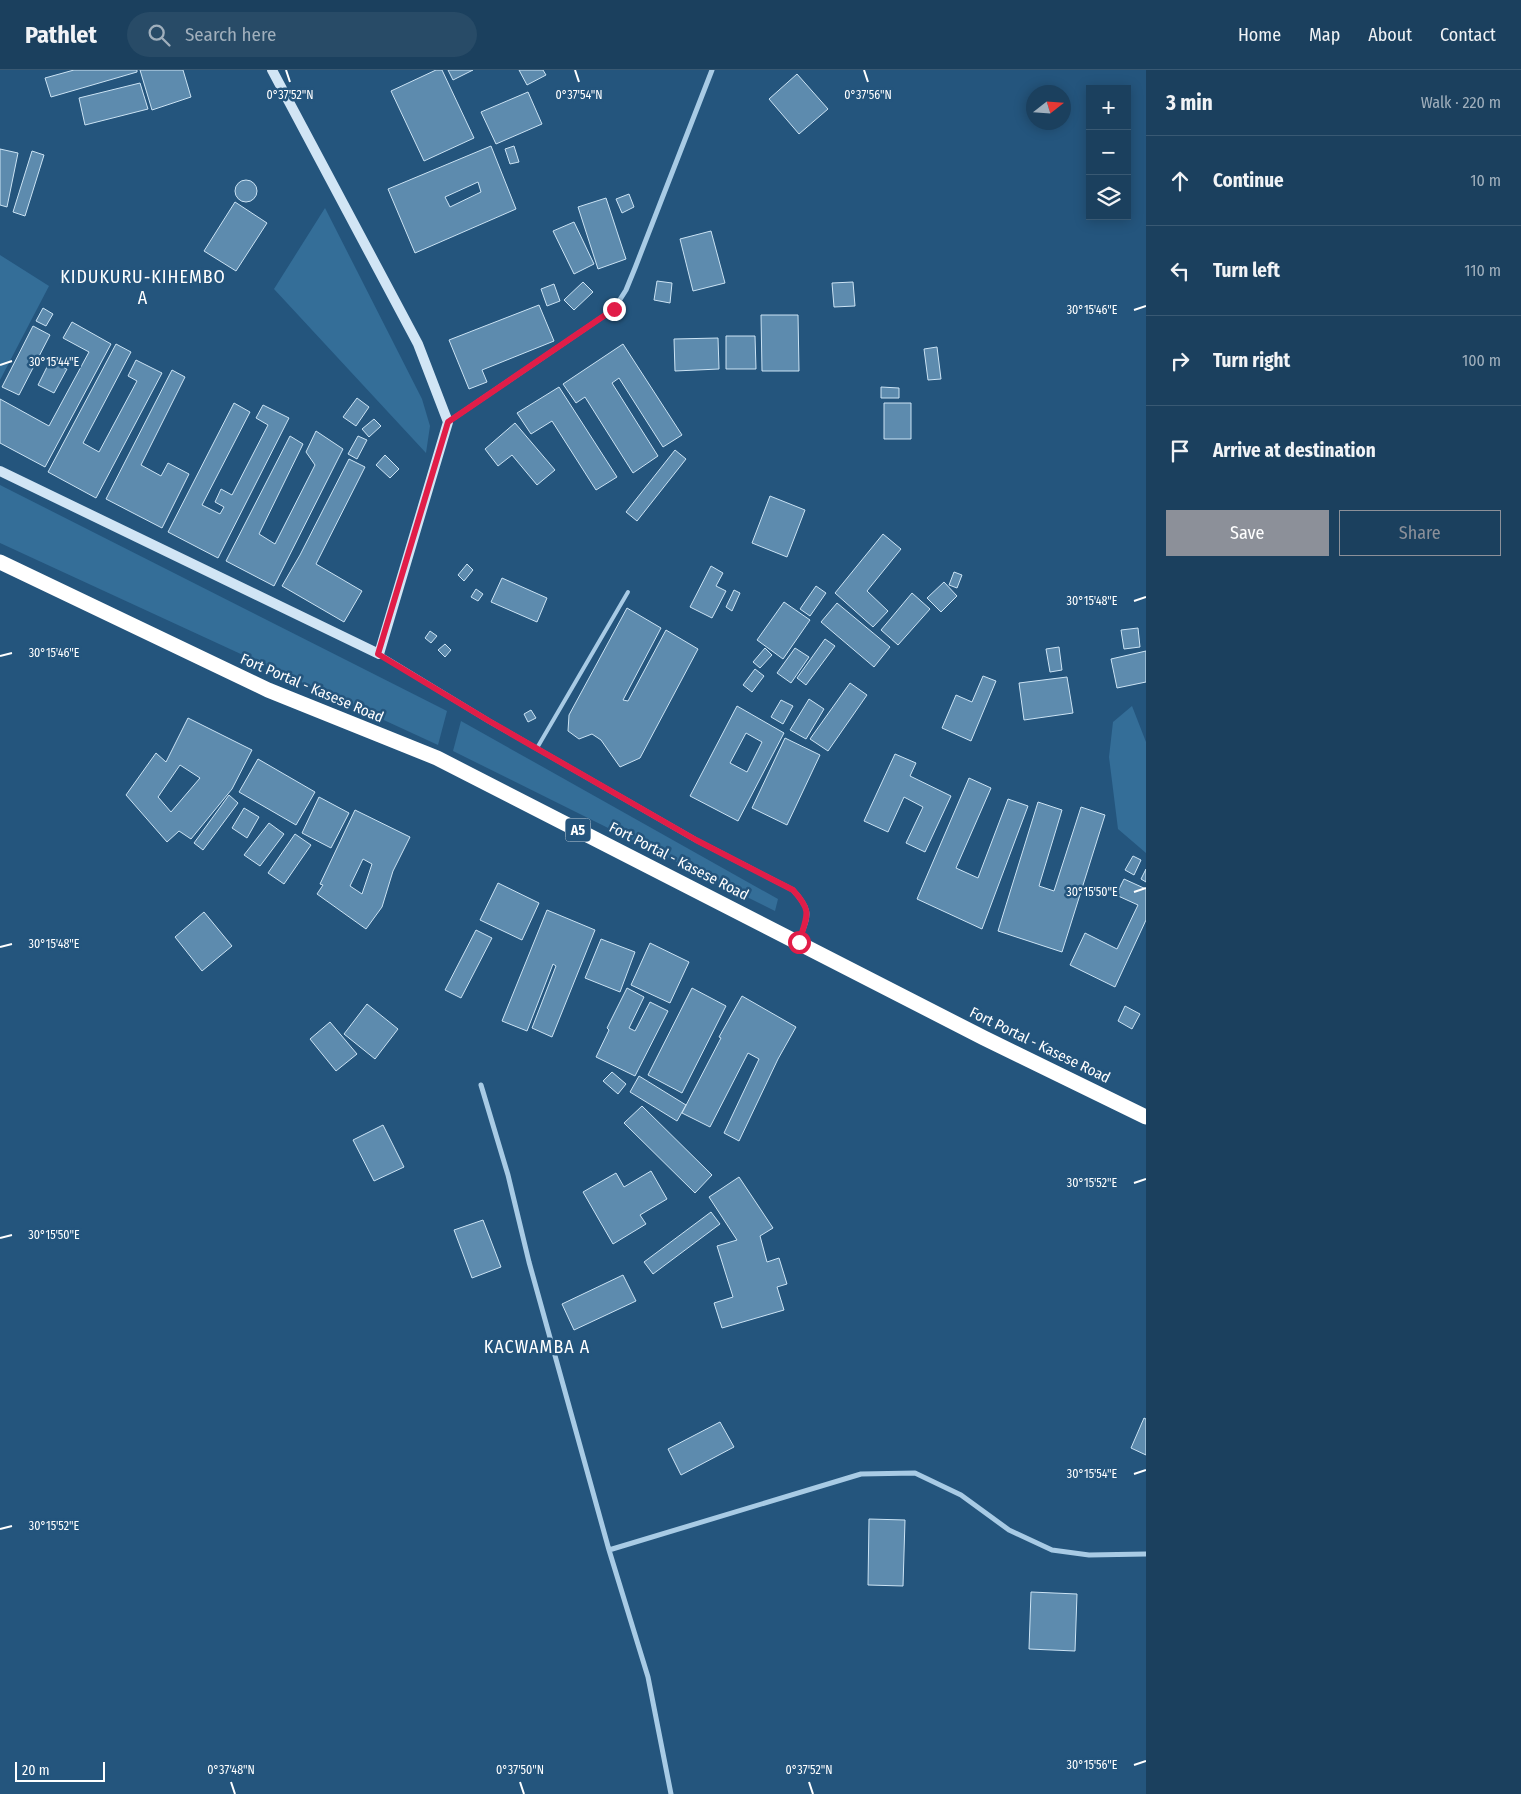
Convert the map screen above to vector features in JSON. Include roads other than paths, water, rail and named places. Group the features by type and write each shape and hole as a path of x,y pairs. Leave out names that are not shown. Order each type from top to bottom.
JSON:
{"highway":[{"name":"Fort Portal - Kasese Road","path":"0,562 268,690 437,758 984,1038 1146,1117"}],"street":[{"path":"272,70 418,344 448,422 378,654"},
{"path":"448,422 614,309 626,290 712,70"},
{"path":"0,471 378,654 696,840 793,890 805,903 808,915 799,942"},
{"path":"481,1085 508,1175 529,1262 610,1550 648,1677 671,1794"},
{"path":"610,1550 861,1474 915,1473 961,1495 1009,1530 1052,1550 1089,1555 1146,1554"}],"lane":[{"path":"536,748 628,592"}],"district":[{"name":"KIDUKURU-KIHEMBO A","path":"143,287"},
{"name":"KACWAMBA A","path":"537,1347"}]}
